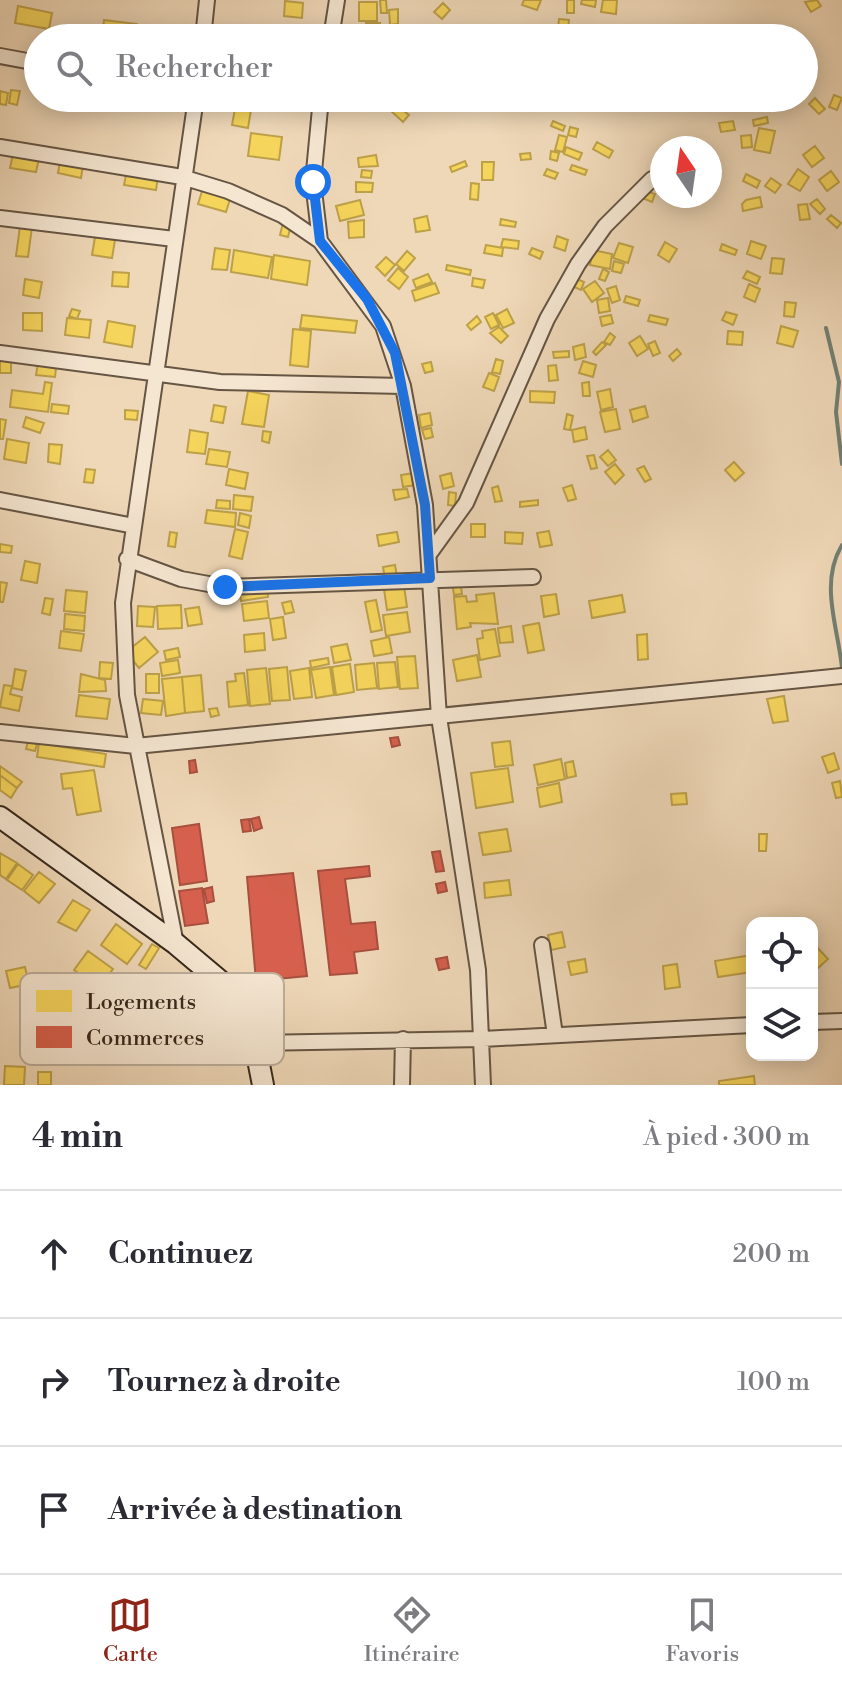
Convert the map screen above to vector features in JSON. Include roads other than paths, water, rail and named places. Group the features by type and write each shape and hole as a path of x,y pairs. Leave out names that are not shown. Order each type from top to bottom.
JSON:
{"street":[{"path":"204,24 207,0"},
{"path":"333,24 337,0"},
{"path":"0,56 24,60"},
{"path":"176,944 136,746 124,658 123,603 194,112"},
{"path":"320,112 313,182 320,241"},
{"path":"0,147 182,177 228,191 282,215 320,241 383,326 403,386 423,493 430,553 439,717 468,889 483,1039 483,1085"},
{"path":"430,553 466,503 547,319 578,264 605,226 650,181"},
{"path":"0,218 174,239"},
{"path":"0,353 156,376 286,386 403,386"},
{"path":"0,500 134,526"},
{"path":"127,559 181,579 225,587 533,577"},
{"path":"0,732 136,746 842,676"},
{"path":"0,817 176,944 209,973"},
{"path":"542,945 555,1035"},
{"path":"818,1022 842,1021"},
{"path":"284,1042 483,1039 746,1025"},
{"path":"402,1085 403,1039"},
{"path":"259,1065 263,1085"}],"waterway":[{"path":"826,328 839,382 836,412 842,464"},
{"path":"842,545 835,560 831,590 842,668"}]}
